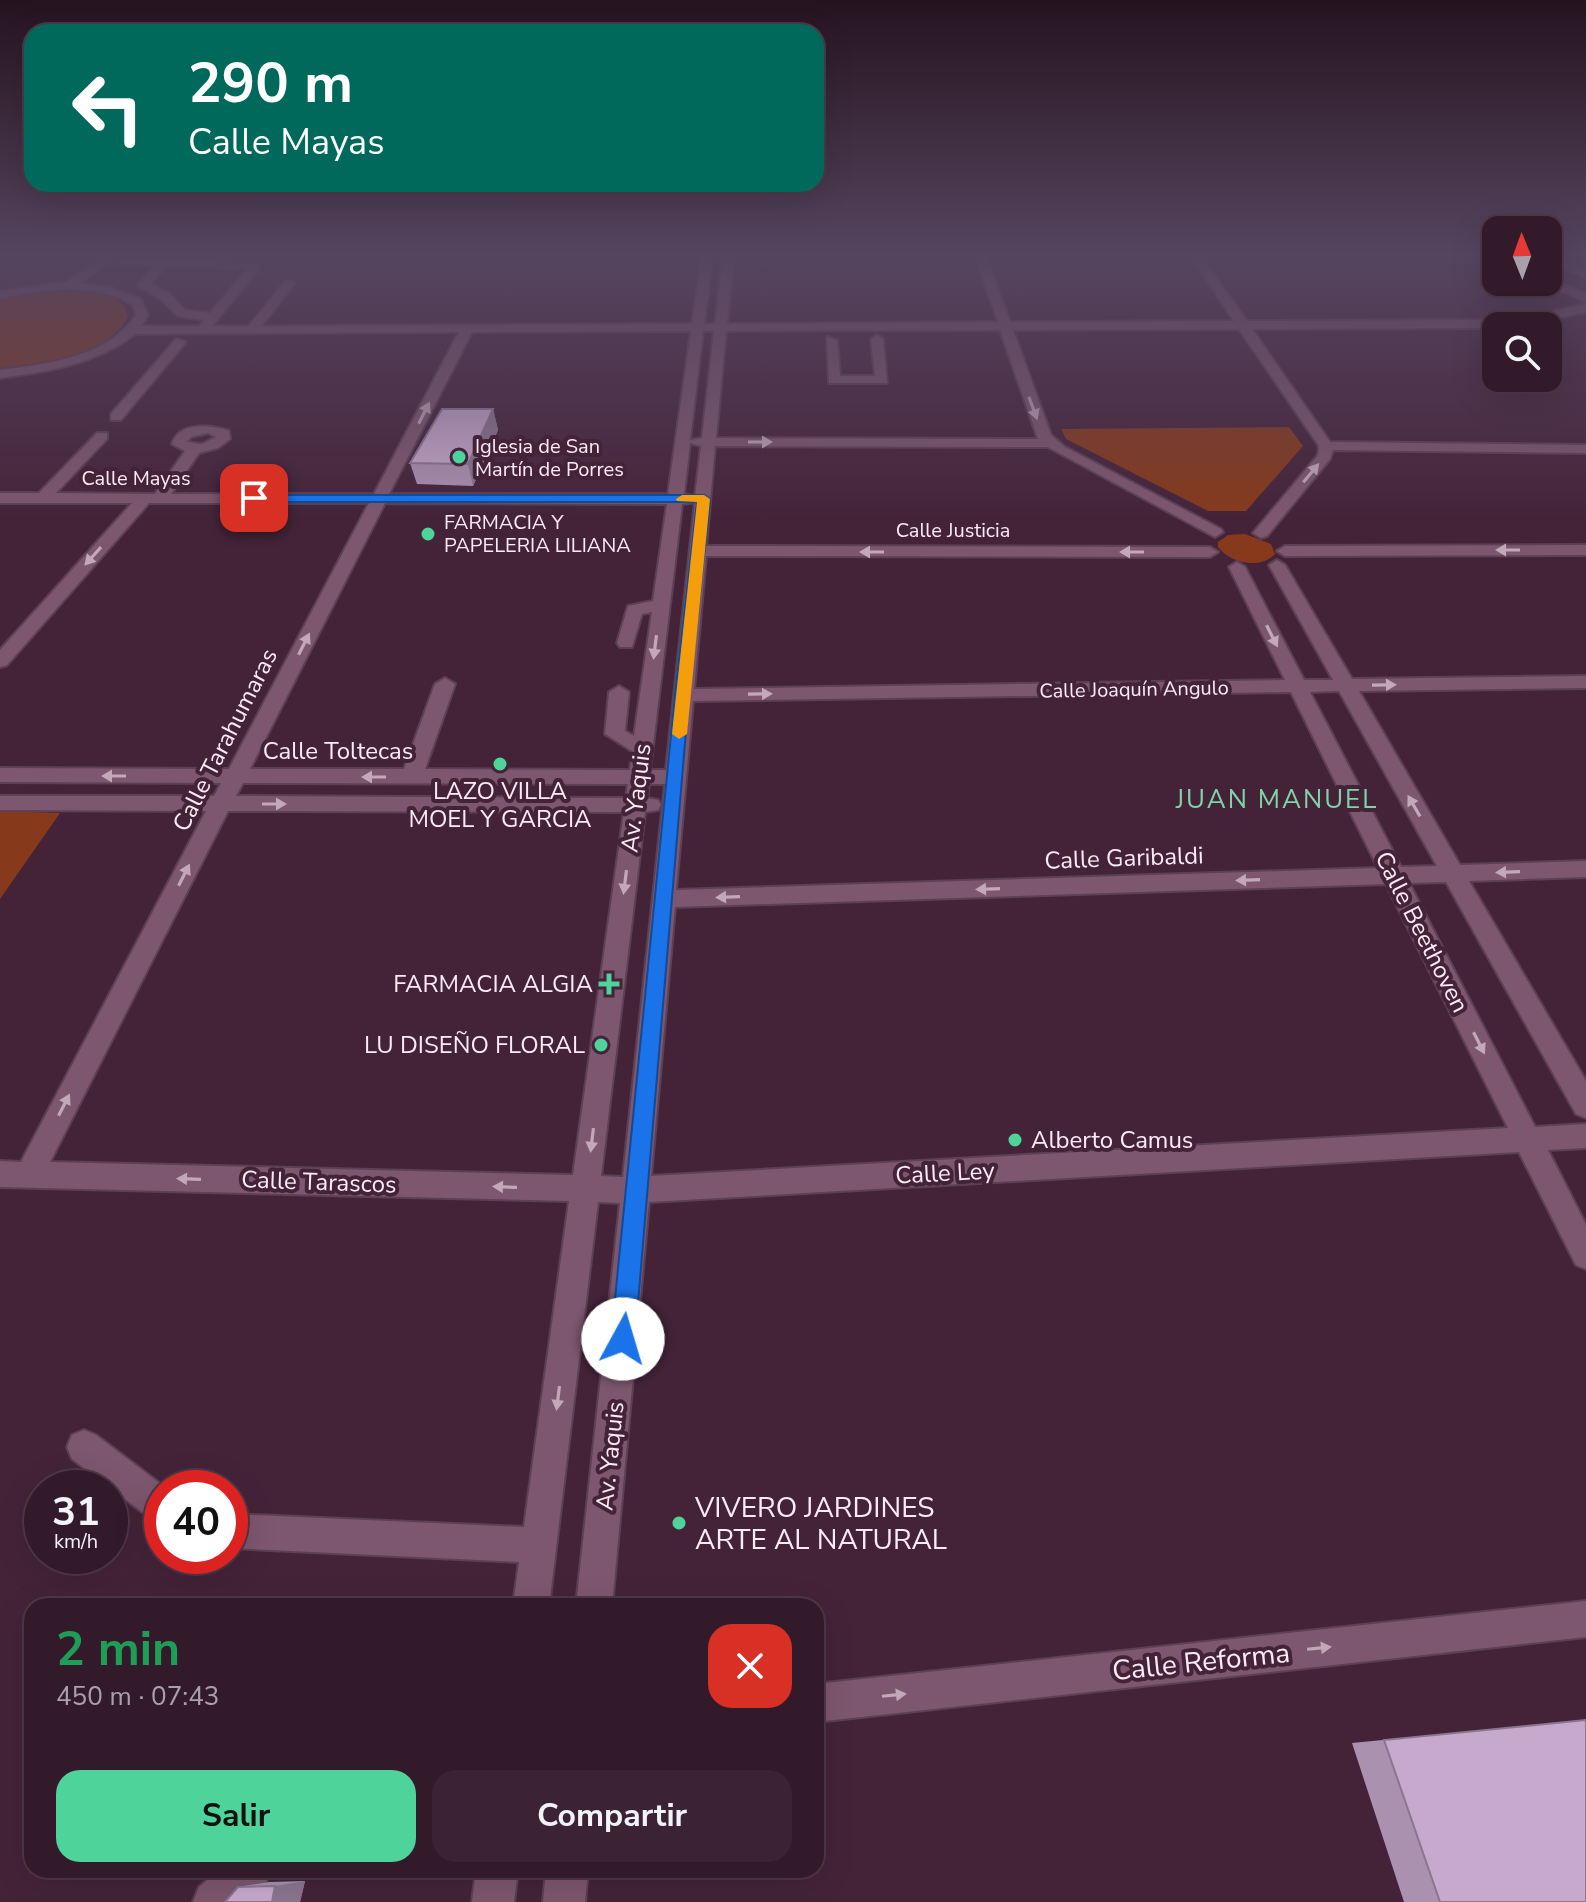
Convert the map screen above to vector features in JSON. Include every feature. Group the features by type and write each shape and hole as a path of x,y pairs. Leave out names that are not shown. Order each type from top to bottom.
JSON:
{"street":[{"path":"0,374 63,363 111,344"},
{"path":"116,417 178,344"},
{"name":"Calle Tarahumaras","path":"29,1175 459,344"},
{"name":"Av. Yaquis","path":"532,1598 688,397 705,344"},
{"name":"Av. Yaquis","path":"595,1598 639,1190 682,695 709,442 708,344"},
{"path":"831,344 834,380 882,380 883,344"},
{"path":"885,344 897,378"},
{"path":"1009,344 1040,428 1050,443"},
{"path":"1256,344 1326,446 1325,456 1238,531 1207,540 1210,552 1220,561 1264,564 1586,550"},
{"path":"817,359 820,381"},
{"path":"43,498 102,436"},
{"path":"682,442 1050,443 1238,531 1278,542 1264,564"},
{"path":"1326,446 1586,449"},
{"path":"0,661 132,513 152,498 194,449"},
{"name":"Calle Mayas","path":"0,498 152,498 376,506"},
{"name":"Calle Mayas","path":"0,512 132,513 376,506 703,506"},
{"name":"Calle Justicia","path":"696,551 1210,552"},
{"path":"1264,564 1345,686 1586,1106"},
{"name":"Calle Beethoven","path":"1264,564 1298,686 1586,1255"},
{"path":"626,643 634,610 661,605"},
{"name":"Calle Joaquín Angulo","path":"682,695 1586,682"},
{"path":"412,777 445,684"},
{"path":"619,692 615,734 643,748"},
{"name":"Calle Toltecas","path":"0,775 412,777 637,791 673,805"},
{"name":"Calle Toltecas","path":"0,803 221,804 637,791 676,777"},
{"name":"Calle Garibaldi","path":"665,899 1586,869"},
{"name":"Calle Ley","path":"639,1190 1586,1136"},
{"name":"Calle Tarascos","path":"0,1174 639,1190"},
{"path":"84,1447 144,1492"},
{"path":"248,1532 539,1545"},
{"name":"Calle Reforma","path":"824,1702 1586,1619"},
{"path":"214,1902 241,1878"},
{"path":"493,1902 496,1878"},
{"path":"564,1902 566,1878"}],"shaded area":[{"path":"0,344 99,344 71,356 0,368"},
{"path":"1289,427 1303,446 1246,511 1208,511 1066,439 1061,429"},
{"path":"1245,534 1271,544 1275,554 1261,562 1245,562 1230,557 1218,547 1218,542 1228,535"},
{"path":"0,811 60,813 0,899"}],"building":[{"path":"442,409 493,409 468,464 410,463"},
{"path":"1586,1720 1586,1902 1440,1902 1384,1740"},
{"path":"275,1886 272,1902 225,1902 238,1887"}],"slow traffic":[{"path":"679,734 696,551 704,499 682,499"}],"place":[{"name":"Iglesia de San Martín de Porres","path":"459,457"},
{"name":"FARMACIA Y PAPELERIA LILIANA","path":"428,534"},
{"name":"LAZO VILLA MOEL Y GARCIA","path":"500,764"},
{"name":"FARMACIA ALGIA","path":"609,984"},
{"name":"LU DISEÑO FLORAL","path":"601,1045"},
{"name":"Alberto Camus","path":"1015,1140"},
{"name":"VIVERO JARDINES ARTE AL NATURAL","path":"679,1523"}],"district":[{"name":"JUAN MANUEL","path":"1277,799"}],"route":[{"path":"254,498 704,499 682,695 623,1339"}]}
